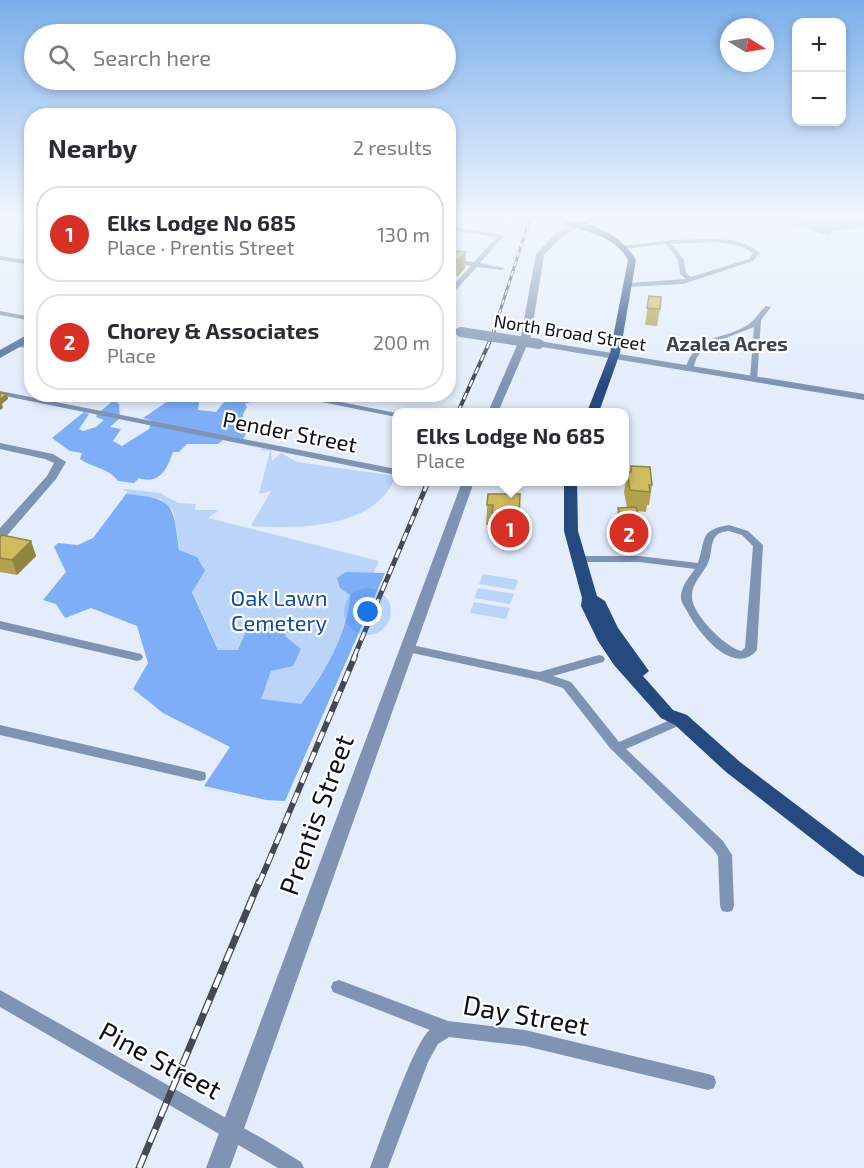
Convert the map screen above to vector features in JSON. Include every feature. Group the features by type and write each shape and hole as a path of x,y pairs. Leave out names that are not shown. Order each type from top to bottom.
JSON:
{"main road":[{"path":"595,408 614,357 630,273"},
{"path":"0,355 24,340"},
{"path":"570,486 569,510 577,560 595,621 620,661 668,714 681,720 734,767 864,868"}],"street":[{"path":"456,287 469,273"},
{"path":"495,408 523,346 539,273"},
{"path":"683,273 691,279"},
{"path":"628,285 663,284 712,273"},
{"path":"689,369 695,350 758,320 768,307"},
{"path":"0,313 24,318"},
{"path":"754,379 758,320"},
{"name":"North Broad Street","path":"456,331 864,397"},
{"path":"734,333 757,338"},
{"path":"17,344 24,345"},
{"name":"Pender Street","path":"0,393 24,398"},
{"name":"Pender Street","path":"45,402 392,471"},
{"path":"328,402 392,414"},
{"path":"0,446 49,456 60,462 52,477 0,536"},
{"name":"Prentis Street","path":"218,1168 467,486"},
{"path":"717,530 738,530 756,541 751,650 748,653 737,655 721,648 688,603 686,592 701,567 709,537 717,530"},
{"path":"577,560 618,558 672,561 701,567"},
{"path":"0,625 137,657"},
{"path":"407,648 538,676 567,685 617,748 718,845 725,855 727,906"},
{"path":"538,676 599,659"},
{"path":"617,748 681,720"},
{"path":"0,730 200,776"},
{"name":"Day Street","path":"339,987 448,1029 525,1038 708,1082"},
{"name":"Pine Street","path":"0,998 99,1058 233,1129 296,1168"},
{"path":"379,1168 421,1057 432,1038 448,1029"}],"green space":[{"path":"262,448 271,450 272,461 281,453 297,462 392,475 392,483 386,493 372,507 354,516 312,525 251,526 271,491 259,494 270,451 260,450"},
{"name":"Oak Lawn Cemetery","path":"123,490 160,493 178,503 196,504 195,510 219,510 208,518 379,561 300,738 229,674 183,570 173,510 161,499 126,494 127,491"},
{"path":"483,574 518,580 515,590 479,584"},
{"path":"478,588 514,594 510,604 474,598"},
{"path":"474,602 510,608 506,619 470,613"}],"shaded area":[{"path":"112,402 116,402 119,404 120,418 110,427 121,429 113,441 122,446 149,429 152,421 143,418 167,402 199,402 198,410 216,412 224,402 250,402 245,404 247,407 243,414 243,424 250,427 243,439 228,436 218,444 187,444 179,452 173,452 162,474 152,479 139,478 134,483 118,481 110,473 80,459 82,453 70,451 52,438 84,412 89,414 79,429 83,431 96,427 104,420 96,417 97,414"},
{"path":"126,494 154,498 169,506 175,522 179,550 197,557 205,571 192,592 218,650 238,650 249,624 262,618 282,627 286,637 301,649 293,666 271,671 261,699 301,704 326,667 340,638 349,609 350,595 340,588 337,578 346,572 385,573 285,801 266,800 204,786 230,747 163,713 133,689 148,663 137,626 91,608 65,618 56,604 43,600 66,572 54,547 58,543 78,545 93,538"}],"building":[{"path":"649,296 661,297 660,309 647,308"},
{"path":"0,393 7,394 0,400"},
{"path":"631,466 650,467 652,485 649,485 650,492 630,490 629,472 631,472"},
{"path":"488,494 520,494 519,520 497,519 497,513 492,513 493,505 487,505"},
{"path":"636,507 641,523 622,523 618,508"},
{"path":"2,535 31,541 12,560 0,558 0,537"}],"railway":[{"path":"493,333 512,273"},
{"path":"460,408 494,332"},
{"path":"354,657 426,486"},
{"path":"259,884 355,656"},
{"path":"139,1168 259,882"}],"place":[{"name":"Elks Lodge No 685","path":"510,528"},
{"name":"Chorey & Associates","path":"629,533"}],"district":[{"name":"Azalea Acres","path":"727,344"}]}
